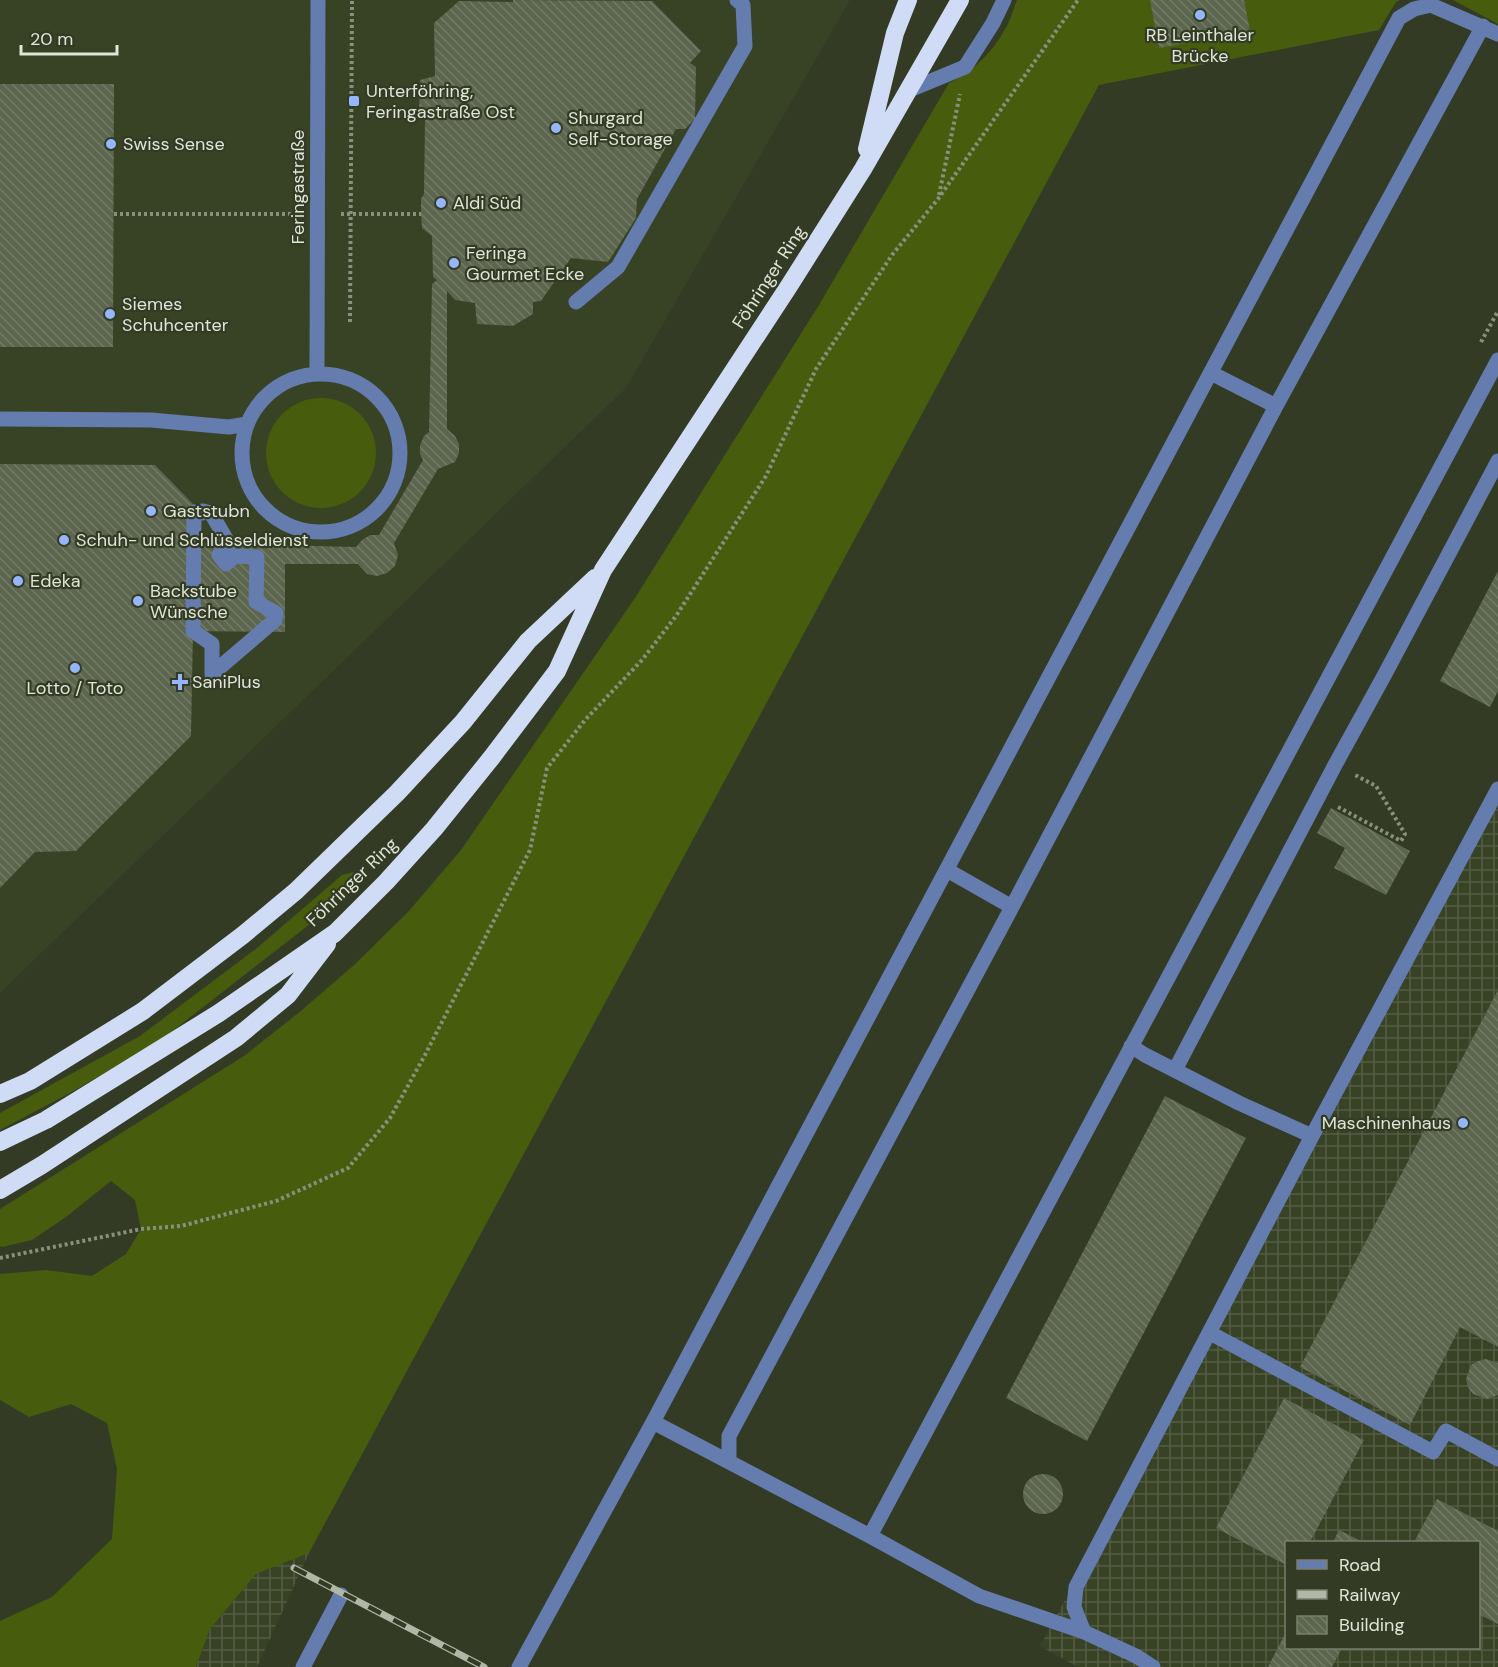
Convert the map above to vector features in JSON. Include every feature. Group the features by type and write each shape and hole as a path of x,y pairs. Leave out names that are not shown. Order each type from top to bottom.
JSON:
{"highway":[{"path":"862,169 895,33 908,0"},
{"name":"Föhringer Ring","path":"0,1142 46,1120 219,1013 335,933 434,829 557,671 603,570 789,286 862,169 960,0"},
{"name":"Föhringer Ring","path":"0,1094 30,1080 143,1011 243,935 296,891 397,793 464,722 528,641 603,570"},
{"path":"0,1190 236,1038 288,995 335,933"}],"street":[{"name":"Feringastraße","path":"317,373 318,0"},
{"path":"576,302 618,267 745,46 743,5 737,0"},
{"path":"907,91 965,67 993,23 1004,0"},
{"path":"519,1667 653,1422 1399,18 1414,9 1431,5 1498,34"},
{"path":"729,1462 729,1436 1012,907 1276,405 1483,26"},
{"path":"870,1536 1498,360"},
{"path":"317,373 342,376 366,387 379,398 396,427 400,444 400,461 389,494 365,518 351,526 334,531 315,532 296,528 271,513 253,495 247,481 242,450 247,424 261,401 276,386 296,377 317,373"},
{"path":"1211,373 1276,405"},
{"path":"0,419 151,420 229,427 247,424"},
{"path":"1175,1070 1498,462"},
{"path":"203,511 211,513 229,544 219,555 226,564 235,556 257,557 256,602 276,613 275,620 212,674 212,644 193,631 194,512 202,513 203,511"},
{"path":"1084,1632 1074,1608 1076,1587 1312,1136 1498,789"},
{"path":"946,870 1012,907"},
{"path":"1131,1046 1239,1103 1312,1136"},
{"path":"1210,1333 1433,1452 1446,1431 1498,1459"},
{"path":"653,1422 980,1596 1084,1632 1136,1656 1153,1667"},
{"path":"303,1667 341,1595"}],"path":[{"path":"350,322 352,0"},
{"path":"0,1258 141,1229 181,1226 276,1201 348,1168 390,1118 425,1055 530,850 547,768 585,720 642,660 676,616 766,476 816,369 892,255 938,199 1078,0"},
{"path":"938,199 965,67"},
{"path":"114,214 279,213"},
{"path":"350,213 421,214"}],"shaded area":[{"path":"0,0 850,0 626,388 0,993"},
{"path":"1498,798 1498,1667 1078,1667 1040,1646"},
{"path":"309,1553 257,1667 196,1667 210,1629 256,1574"}],"green space":[{"path":"1017,0 1400,0 1396,2 1379,30 1099,85 309,1553 256,1574 210,1629 196,1667 0,1667 0,1621 52,1597 112,1539 117,1469 107,1423 71,1404 29,1417 0,1400 0,1274 46,1270 92,1276 126,1254 141,1229 135,1200 111,1181 66,1217 32,1240 2,1247 0,1246 0,1209 244,1056 354,965 408,912 461,850 635,598 819,305 949,83 973,68 993,47 1008,24"},
{"path":"1453,0 1498,0 1498,24"},
{"path":"321,398 342,402 360,414 372,432 376,453 372,474 360,492 342,504 321,508 300,504 282,492 270,474 266,453 270,432 282,414 300,402"},
{"path":"354,872 355,882 310,924 157,1043 0,1130 0,1113 140,1036 257,948 342,875"}],"building":[{"path":"513,0 652,1 701,51 690,63 696,67 695,119 685,129 676,129 637,199 636,218 608,262 571,258 541,301 533,302 533,314 513,326 477,324 475,303 455,300 447,291 447,429 455,436 459,444 459,453 455,462 438,469 394,543 398,555 395,566 387,573 377,576 367,574 358,564 285,564 285,632 193,631 191,736 76,851 35,852 0,888 0,464 155,465 194,505 194,543 356,547 370,535 379,535 423,460 420,445 424,436 429,432 432,284 437,280 433,277 432,236 422,228 425,118 419,112 420,80 435,76 434,23 459,1 513,2"},
{"name":"RB Leinthaler Brücke","path":"1150,0 1244,0 1250,31 1159,48"},
{"path":"0,84 114,84 113,347 0,347"},
{"path":"1498,571 1498,691 1490,707 1440,681"},
{"path":"1331,808 1410,851 1386,895 1334,868 1345,848 1317,833"},
{"name":"Maschinenhaus","path":"1498,990 1498,1347 1460,1327 1410,1425 1300,1367"},
{"path":"1165,1096 1246,1138 1087,1441 1006,1398"},
{"path":"1486,1359 1498,1363 1498,1395 1487,1399 1473,1394 1466,1379 1471,1365"},
{"path":"1284,1398 1364,1440 1311,1541 1285,1541 1285,1564 1216,1528"},
{"path":"1043,1474 1051,1475 1057,1480 1062,1486 1062,1502 1057,1508 1051,1513 1043,1514 1035,1513 1029,1508 1024,1502 1023,1494 1024,1486 1029,1480 1035,1475"},
{"path":"1437,1499 1498,1531 1498,1624 1480,1615 1480,1541 1415,1541"},
{"path":"1339,1530 1361,1541 1334,1541"},
{"path":"1285,1634 1285,1649 1341,1649 1332,1667 1268,1667"}],"railway":[{"path":"294,1568 484,1667"}],"place":[{"name":"RB Leinthaler Brücke","path":"1200,15"},
{"name":"Unterföhring, Feringastraße Ost","path":"354,101"},
{"name":"Shurgard Self-Storage","path":"556,128"},
{"name":"Swiss Sense","path":"111,144"},
{"name":"Aldi Süd","path":"441,203"},
{"name":"Feringa Gourmet Ecke","path":"454,263"},
{"name":"Siemes Schuhcenter","path":"110,314"},
{"name":"Gaststubn","path":"151,511"},
{"name":"Schuh- und Schlüsseldienst","path":"64,540"},
{"name":"Edeka","path":"18,581"},
{"name":"Backstube Wünsche","path":"138,601"},
{"name":"Lotto / Toto","path":"75,668"},
{"name":"SaniPlus","path":"180,682"},
{"name":"Maschinenhaus","path":"1463,1123"}]}
